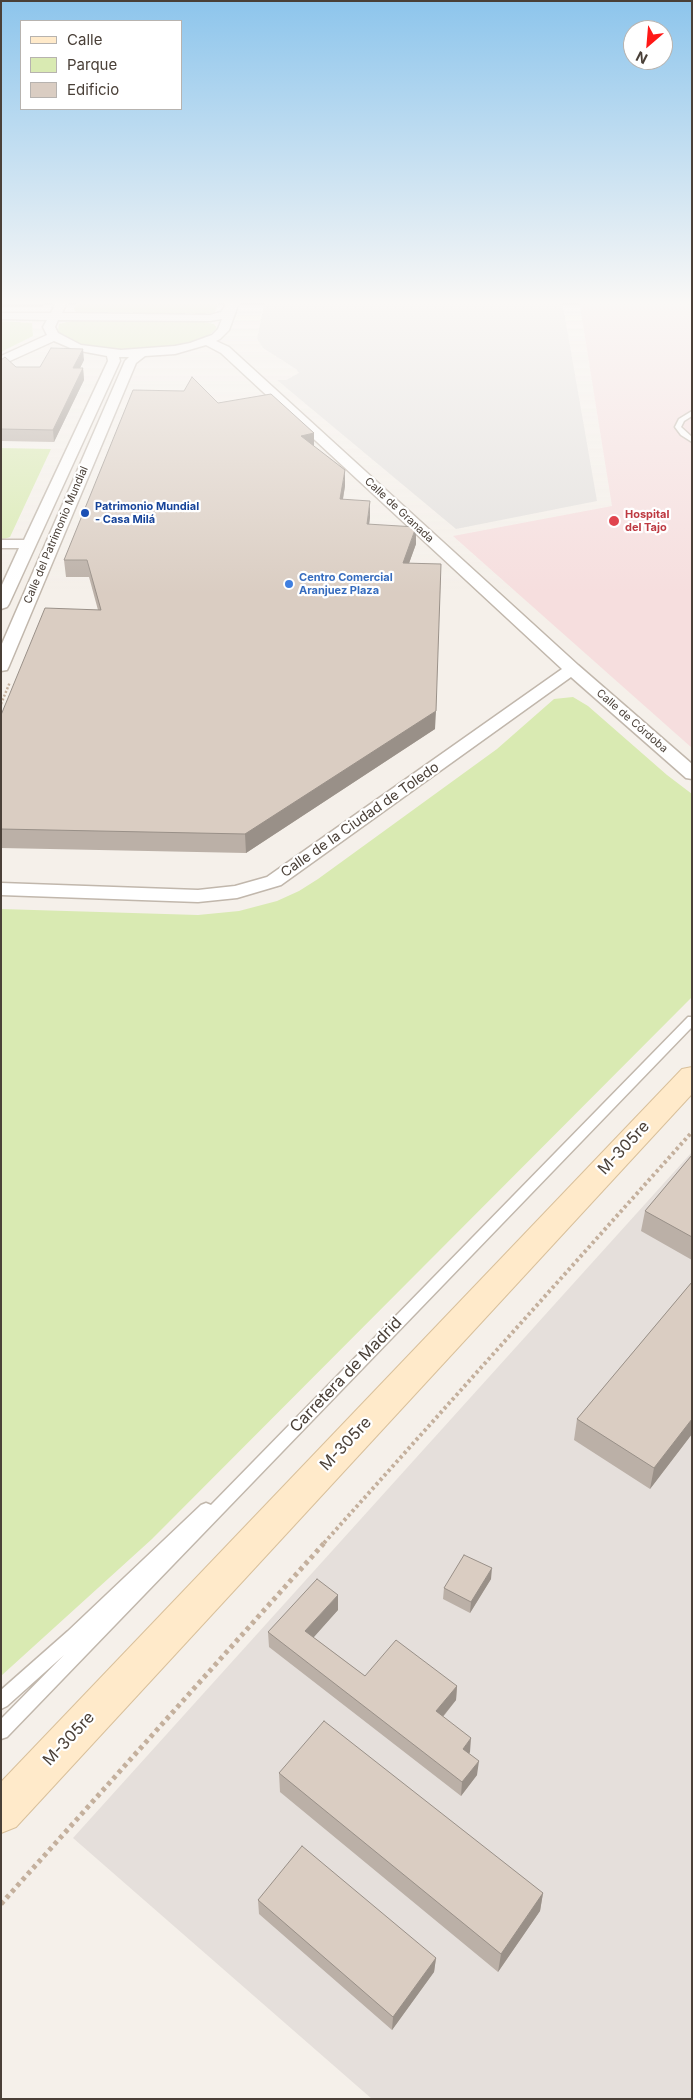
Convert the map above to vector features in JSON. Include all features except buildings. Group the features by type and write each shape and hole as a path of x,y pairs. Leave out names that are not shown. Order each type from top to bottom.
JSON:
{"main road":[{"name":"M-305re","path":"1,1812 692,1076"}],"street":[{"name":"Calle del Patrimonio Mundial","path":"1,604 97,398"},
{"name":"Calle del Patrimonio Mundial","path":"1,666 115,398"},
{"name":"Calle de Granada","path":"277,398 572,669"},
{"path":"1,544 29,544"},
{"name":"Calle de Córdoba","path":"572,669 692,773"},
{"name":"Calle de la Ciudad de Toledo","path":"1,889 198,896 237,892 274,881 572,669"}],"lane":[{"path":"692,413 681,420 678,427 683,434 692,440"},
{"name":"Carretera de Madrid","path":"1,1731 692,1020"},
{"path":"1,1701 74,1636 215,1500 230,1495"}],"path":[{"path":"1,1904 692,1132"}],"shaded area":[{"path":"299,398 579,398 597,501 456,529"},
{"name":"Hospital del Tajo","path":"595,398 692,398 692,748 453,536 612,506"},
{"path":"692,1152 692,2099 372,2099 73,1838"}],"green space":[{"path":"1,448 51,449 10,537 4,539 1,539"},
{"path":"573,697 588,706 667,775 692,794 692,997 152,1539 1,1676 1,909 198,915 239,911 277,901 299,891 318,879 497,749 554,699"}],"place":[{"name":"Patrimonio Mundial - Casa Milá","path":"85,513"},
{"name":"Hospital del Tajo","path":"614,521"},
{"name":"Centro Comercial Aranjuez Plaza","path":"289,584"}]}
